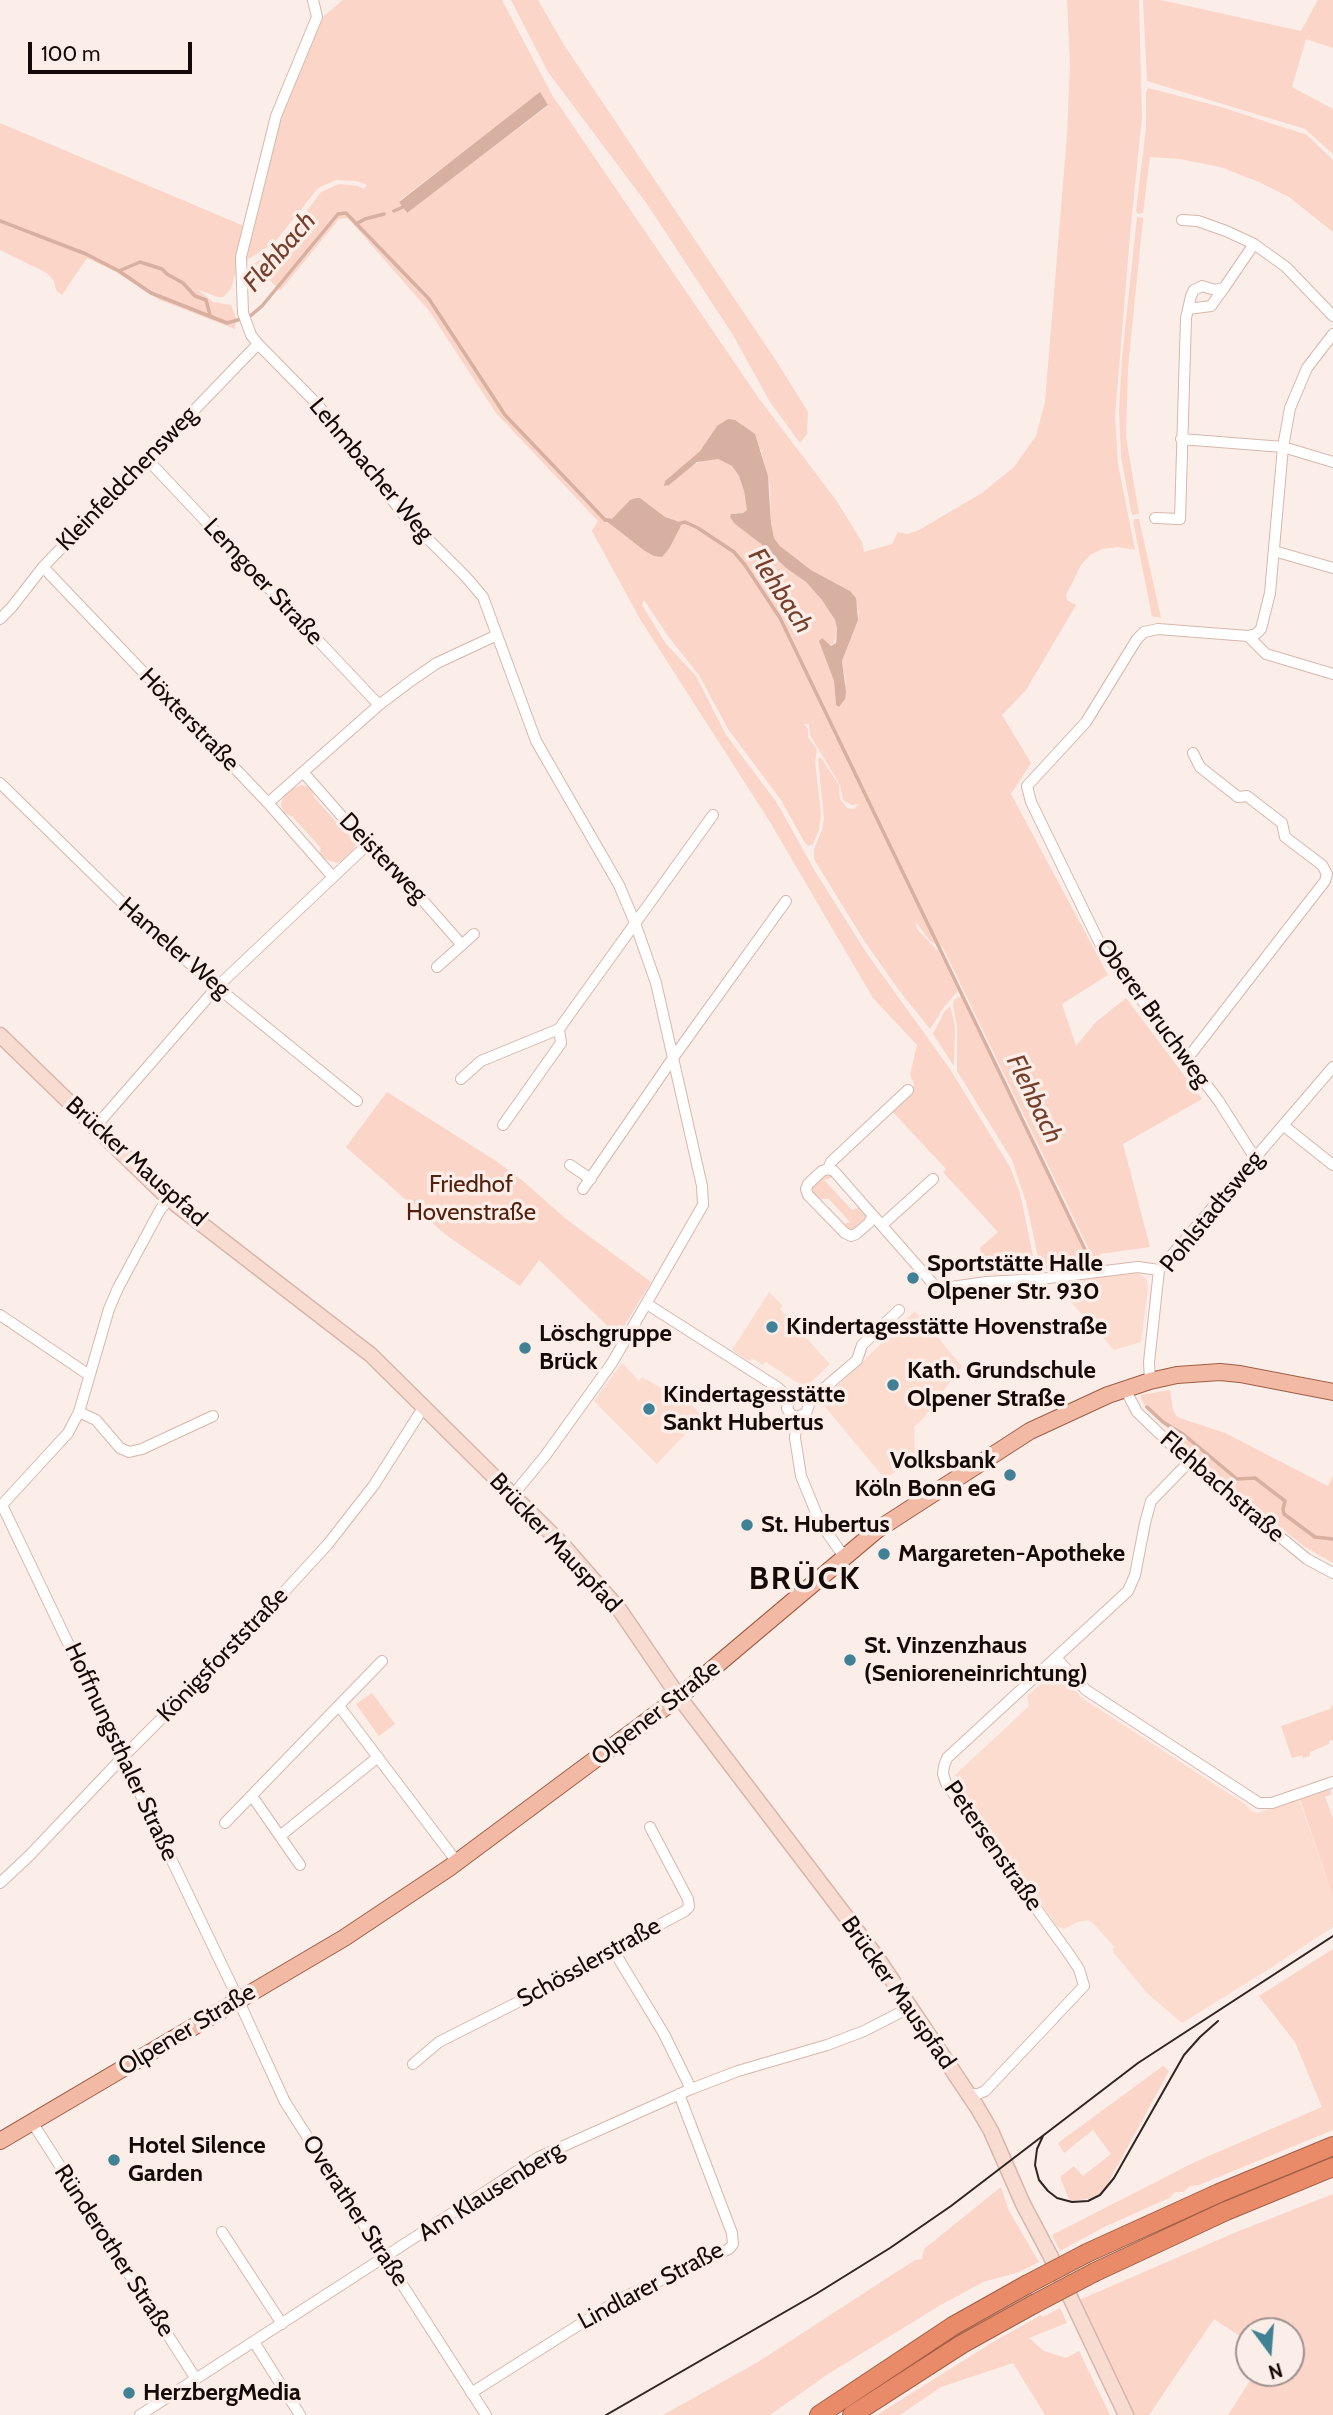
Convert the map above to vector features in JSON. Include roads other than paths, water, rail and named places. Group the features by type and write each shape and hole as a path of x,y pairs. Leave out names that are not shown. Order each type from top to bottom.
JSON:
{"highway":[{"path":"818,2415 953,2326 1087,2253 1219,2193 1333,2146"},
{"path":"852,2415 962,2344 1095,2272 1226,2211 1333,2167"}],"main road":[{"name":"Brücker Mauspfad","path":"0,1035 170,1199 356,1342 563,1545 605,1592 679,1697 876,1956 968,2094 991,2131 1023,2204 1126,2415"},
{"name":"Olpener Straße","path":"0,2141 344,1938 457,1862 679,1697 877,1530 1030,1431 1079,1407 1125,1389 1177,1375 1220,1372 1240,1374 1333,1392"}],"street":[{"name":"Lehmbacher Weg","path":"313,0 317,17 276,116 241,257 244,317 258,344 318,405 404,515 483,597 536,741 619,885 635,923 657,985 702,1186 703,1205 606,1372 513,1495"},
{"path":"1182,220 1198,221 1254,244 1286,267 1333,316"},
{"path":"1188,309 1211,306 1254,244"},
{"path":"1155,518 1180,519 1188,309 1194,290 1202,286 1215,290 1224,288"},
{"path":"1248,636 1256,634 1263,626 1270,593 1283,447 1290,408 1307,368 1333,334"},
{"name":"Kleinfeldchensweg","path":"0,619 43,567 258,344"},
{"path":"1181,439 1283,447 1333,462"},
{"name":"Lemgoer Straße","path":"146,458 379,705"},
{"path":"1274,551 1333,568"},
{"name":"Höxterstraße","path":"43,567 268,803 332,876"},
{"name":"Oberer Bruchweg","path":"1248,636 1158,629 1144,632 1086,722 1027,786 1031,802 1102,948 1217,1100 1255,1158"},
{"path":"268,803 379,705 437,663 497,635"},
{"path":"1248,636 1266,654 1333,674"},
{"path":"1187,1059 1325,881 1327,874 1322,865 1285,837 1282,823 1247,796 1238,797 1200,767 1193,752"},
{"name":"Deisterweg","path":"303,772 367,845 382,854 462,945"},
{"name":"Hameler Weg","path":"0,783 142,922 357,1101"},
{"path":"461,1079 481,1060 559,1029 713,815"},
{"path":"96,1126 217,987 367,845"},
{"path":"583,1189 786,901"},
{"path":"437,967 474,934"},
{"path":"503,1125 561,1043 559,1029"},
{"name":"Pohlstadtsweg","path":"1150,1381 1149,1362 1159,1270 1333,1067"},
{"path":"872,1217 870,1223 851,1236 808,1195 806,1189 808,1184 828,1169 831,1162 908,1090"},
{"path":"1284,1126 1333,1165"},
{"path":"570,1165 591,1179"},
{"path":"828,1169 834,1171 932,1283 945,1288 1138,1267 1159,1270"},
{"path":"882,1225 933,1179"},
{"path":"1,1506 64,1439 79,1412 109,1309 160,1210 170,1199"},
{"path":"647,1304 790,1398"},
{"path":"790,1398 787,1408 791,1415 797,1417 806,1413 808,1402 857,1360 862,1345 899,1310"},
{"path":"0,1315 89,1374"},
{"name":"Flehbachstraße","path":"1125,1389 1137,1412 1189,1462 1307,1559 1333,1573"},
{"path":"790,1398 801,1395 808,1402"},
{"name":"Königsforststraße","path":"0,1883 239,1641 328,1544 374,1485 423,1408"},
{"path":"79,1412 96,1420 120,1448 129,1452 142,1449 214,1416"},
{"path":"797,1417 795,1438 801,1476 828,1534 840,1551 848,1555"},
{"name":"Petersenstraße","path":"968,2094 985,2091 1084,1986 1079,1969 943,1774 947,1758 1128,1591 1135,1575 1151,1501 1189,1462"},
{"name":"Hoffnungsthaler Straße","path":"1,1506 239,2000"},
{"path":"1056,1658 1086,1690 1257,1802 1266,1804 1333,1782"},
{"path":"225,1823 382,1661"},
{"path":"339,1706 457,1862"},
{"path":"280,1836 378,1757"},
{"path":"251,1796 300,1865"},
{"name":"Schösslerstraße","path":"414,2064 439,2042 526,1998 600,1956 615,1953 629,1941 689,1907 688,1899 650,1827"},
{"path":"615,1953 664,2034 691,2089"},
{"name":"Overather Straße","path":"239,2000 294,2119 486,2415"},
{"name":"Am Klausenberg","path":"140,2415 539,2157 691,2089 738,2071 827,2045 864,2031 909,2008"},
{"name":"Lindlarer Straße","path":"471,2393 620,2299 729,2249 733,2244 732,2233 679,2094"},
{"name":"Ründerother Straße","path":"33,2122 196,2379"},
{"path":"222,2232 282,2325"},
{"path":"254,2342 300,2415"}],"waterway":[{"path":"394,211 403,207"},
{"name":"Flehbach","path":"0,221 86,254 119,271 151,293 227,323 249,317 262,306 338,214 346,213 429,299 505,415 605,520 610,520"},
{"path":"356,224 384,214"},
{"name":"Flehbach","path":"119,271 140,262 162,269 183,283 195,296 206,300 210,315"},
{"name":"Flehbach","path":"677,524 685,522 698,528 734,552 780,618 1092,1264"},
{"name":"Flehbach","path":"1147,1407 1237,1479 1255,1478 1285,1501 1284,1514 1315,1537 1333,1539"}],"tram line":[{"path":"606,2415 816,2294 890,2248 951,2206 1138,2063 1333,1936"},
{"path":"1043,2136 1037,2149 1035,2165 1039,2180 1048,2191 1057,2198 1072,2202 1088,2201 1100,2195 1114,2178 1184,2055 1218,2021"}],"place":[{"name":"Sportstätte Halle Olpener Str. 930","path":"913,1278"},
{"name":"Kindertagesstätte Hovenstraße","path":"772,1327"},
{"name":"Löschgruppe Brück","path":"525,1348"},
{"name":"Kath. Grundschule Olpener Straße","path":"893,1385"},
{"name":"Kindertagesstätte Sankt Hubertus","path":"649,1409"},
{"name":"Volksbank Köln Bonn eG","path":"1010,1475"},
{"name":"St. Hubertus","path":"747,1525"},
{"name":"Margareten-Apotheke","path":"884,1554"},
{"name":"St. Vinzenzhaus (Senioreneinrichtung)","path":"850,1660"},
{"name":"Hotel Silence Garden","path":"114,2160"},
{"name":"HerzbergMedia","path":"129,2393"}],"district":[{"name":"BRÜCK","path":"805,1580"}],"park label":[{"name":"Friedhof Hovenstraße","path":"471,1199"}]}
